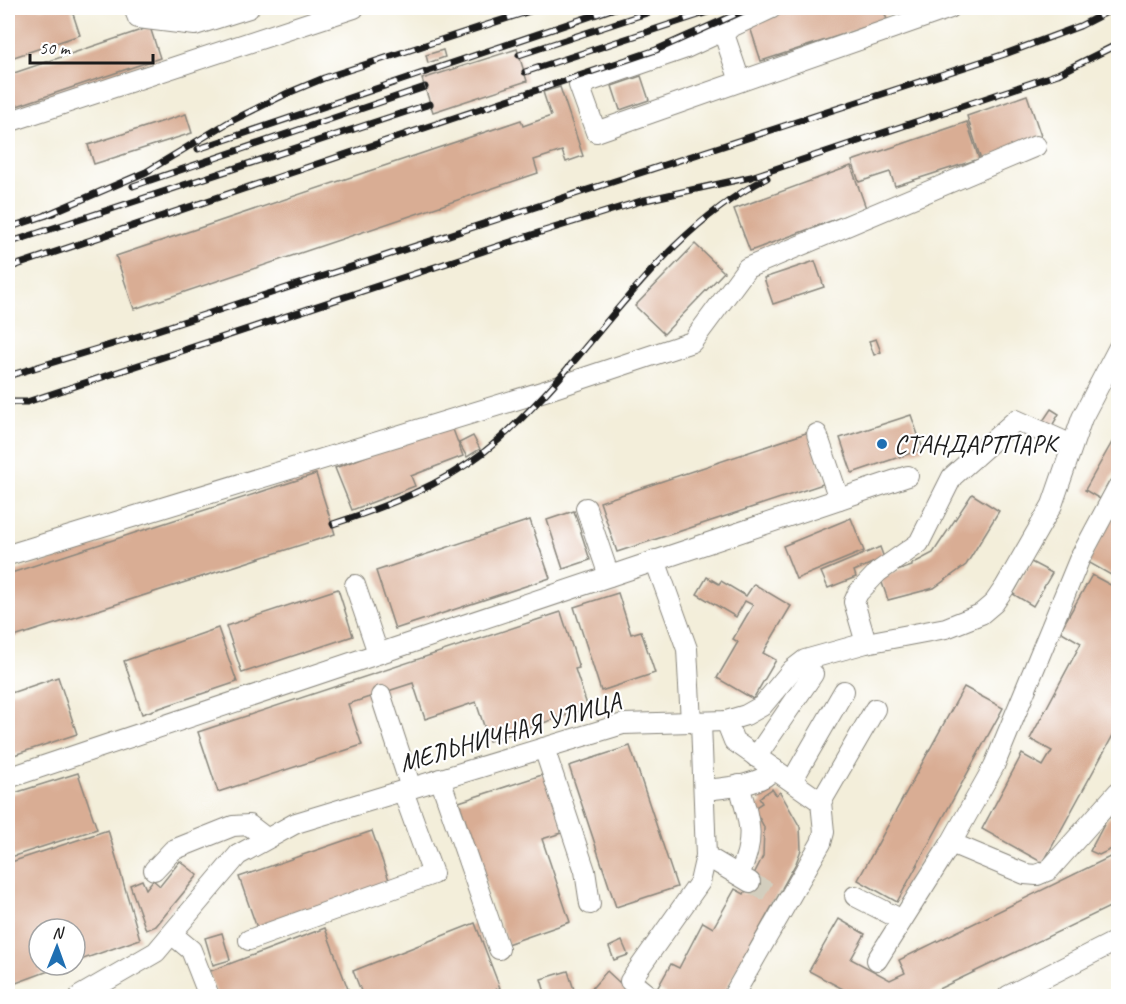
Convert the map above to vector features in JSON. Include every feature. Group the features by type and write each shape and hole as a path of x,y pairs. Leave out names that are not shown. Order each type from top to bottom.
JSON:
{"street":[{"path":"134,8 138,18 195,25 249,8"},
{"path":"8,122 354,8"},
{"path":"772,8 686,48 579,85 596,132 950,8"},
{"path":"195,25 206,57"},
{"path":"723,31 740,81"},
{"path":"8,555 548,390 692,342 747,268 1036,146"},
{"name":"МЕЛЬНИЧНАЯ УЛИЦА","path":"80,996 156,952 173,935 238,855 296,823 622,724 726,721 746,715 762,706 792,670 805,660 866,643 965,622 994,603 1052,505 1082,418 1119,349"},
{"path":"866,643 854,602 858,593 878,572 919,543 952,477 1016,420 1072,445"},
{"path":"817,434 839,499"},
{"path":"8,778 908,476"},
{"path":"876,960 951,843 994,766 1079,561 1119,487"},
{"path":"586,508 609,576"},
{"path":"649,996 630,981 700,882 706,856 704,790 687,649 656,560"},
{"path":"355,585 378,653"},
{"path":"756,757 813,674"},
{"path":"792,781 844,691"},
{"path":"249,940 433,874 381,696"},
{"path":"733,996 782,900 821,843 824,832 821,802 875,709"},
{"path":"726,721 734,741 821,802"},
{"path":"544,748 585,871 590,904"},
{"path":"704,790 739,785 765,776 774,769"},
{"path":"440,779 499,949"},
{"path":"706,856 745,879 750,852 750,821 739,785"},
{"path":"951,843 1025,874 1037,875 1049,870 1119,792"},
{"path":"154,870 173,850 233,826 249,825 266,838"},
{"path":"855,896 902,920"},
{"path":"173,935 191,950 209,996"},
{"path":"1008,996 1119,940"}],"building":[{"path":"8,8 71,8 80,35 8,59"},
{"path":"801,8 883,8 887,20 761,61 749,24"},
{"path":"150,27 160,58 8,109 8,75"},
{"path":"517,49 527,81 433,112 422,79"},
{"path":"443,50 445,57 428,63 426,55"},
{"path":"641,76 649,100 620,110 612,86"},
{"path":"560,87 583,156 566,162 562,151 534,160 538,173 134,309 116,256 521,120 523,126 551,116 543,92"},
{"path":"1027,95 1042,139 981,160 967,116"},
{"path":"186,114 192,133 94,164 88,145"},
{"path":"967,122 979,159 895,186 890,172 859,182 852,161"},
{"path":"851,166 866,208 750,251 734,209"},
{"path":"695,244 724,272 664,334 635,306"},
{"path":"815,261 824,287 773,304 764,278"},
{"path":"876,339 881,352 874,355 869,341"},
{"path":"1051,409 1059,414 1052,426 1043,421"},
{"name":"СТАНДАРТПАРК","path":"911,415 923,449 852,473 840,438"},
{"path":"451,424 463,456 411,476 415,486 352,510 335,468"},
{"path":"809,432 826,483 617,552 600,502"},
{"path":"473,436 480,449 467,457 459,443"},
{"path":"1115,437 1118,439 1118,467 1100,499 1085,490"},
{"path":"316,474 335,534 8,639 8,574"},
{"path":"972,494 999,511 966,565 934,588 888,600 880,577 912,566 933,553"},
{"path":"1118,506 1118,579 1088,562"},
{"path":"574,511 590,560 563,569 547,520"},
{"path":"851,518 864,551 796,579 783,546"},
{"path":"530,520 550,578 395,629 376,571"},
{"path":"880,547 884,558 854,571 856,577 828,588 821,572"},
{"path":"1031,562 1052,573 1033,606 1013,594"},
{"path":"1092,575 1118,589 1118,726 1043,863 982,829 1022,754 1043,766 1052,751 1030,739 1081,643 1060,631"},
{"path":"707,577 719,584 721,581 746,596 754,584 791,606 763,653 776,660 753,699 717,678 738,642 733,639 753,605 745,601 736,617 697,594"},
{"path":"338,589 353,636 242,673 226,626"},
{"path":"618,593 631,634 641,631 655,673 601,691 574,607"},
{"path":"561,612 579,668 575,669 588,708 489,741 476,702 425,719 413,683 348,704 362,745 218,792 198,732"},
{"path":"218,628 237,682 142,714 124,661"},
{"path":"58,677 77,734 8,757 8,694"},
{"path":"964,687 1003,708 897,902 858,880"},
{"path":"630,746 677,887 616,907 569,766"},
{"path":"78,773 97,829 8,858 8,795"},
{"path":"545,774 565,832 542,839 570,922 507,944 459,802"},
{"path":"772,789 776,795 780,792 800,827 801,850 796,863 722,996 669,996 657,989 671,964 679,968 703,922 713,928 735,889 744,894 763,856 764,827 754,808 762,803 759,798"},
{"path":"1115,814 1118,816 1118,846 1099,855 1090,851 1107,819"},
{"path":"108,830 140,939 87,958 87,917 27,917 27,977 32,977 8,986 8,863"},
{"path":"372,831 390,883 257,928 239,877"},
{"path":"1118,853 1118,903 924,996 856,996 809,971 839,919 865,934 851,959 890,980 905,973 899,960"},
{"path":"180,861 198,875 156,926 146,930 130,885 142,880 146,889 153,880 160,886"},
{"path":"475,923 500,988 478,996 363,996 353,971"},
{"path":"325,928 348,989 329,996 217,996 208,972"},
{"path":"222,933 230,960 213,965 205,938"},
{"path":"622,941 628,955 614,960 609,947"},
{"path":"568,971 576,996 546,996 541,979"},
{"path":"607,971 634,996 592,996 588,993"}],"tunnel":[{"path":"750,882 777,897"}],"railway":[{"path":"46,215 146,172 229,122 288,93 324,78 539,8"},
{"path":"198,149 615,8"},
{"path":"519,55 662,8"},
{"path":"525,72 720,8"},
{"path":"8,268 656,50 750,8"},
{"path":"8,376 136,337 1005,54 1080,26 1115,8"},
{"path":"8,402 27,402 641,201 751,177 1058,74 1118,44"},
{"path":"133,186 425,87"},
{"path":"8,243 430,104"},
{"path":"333,524 431,485 484,452 521,419 555,383 619,307 687,235 725,204 767,178"},
{"path":"8,228 53,213"}],"place":[{"name":"СТАНДАРТПАРК","path":"882,444"}]}
